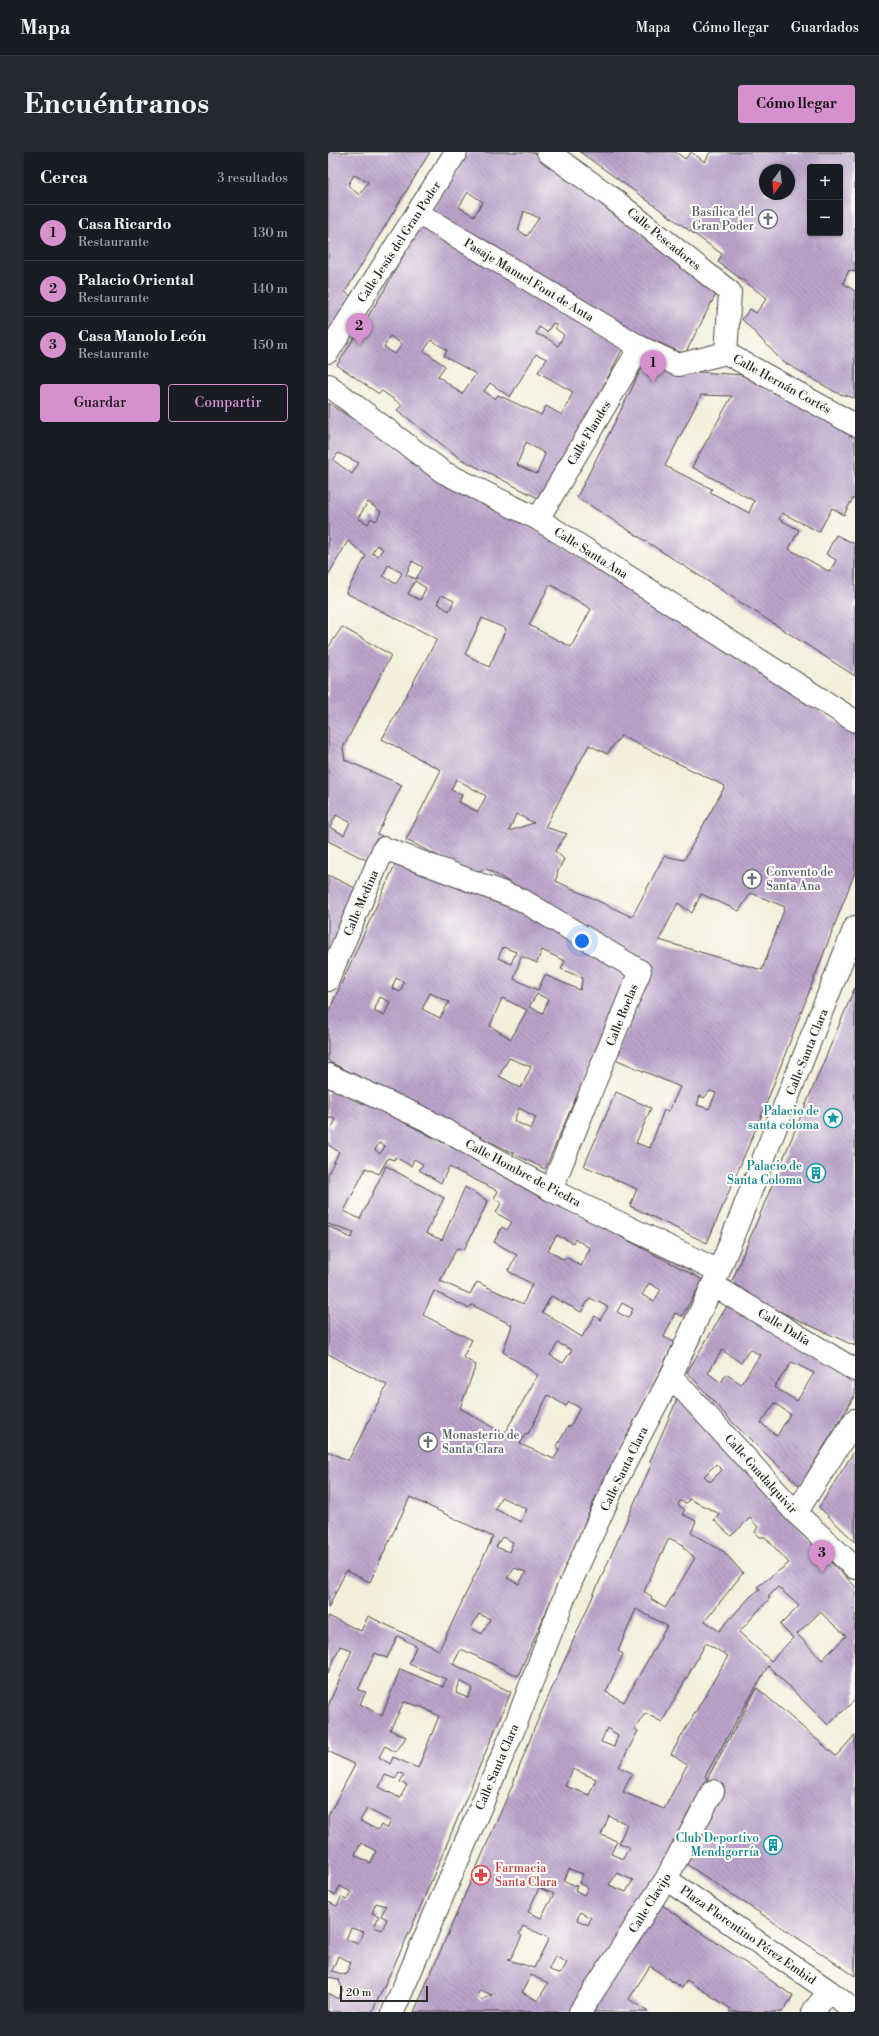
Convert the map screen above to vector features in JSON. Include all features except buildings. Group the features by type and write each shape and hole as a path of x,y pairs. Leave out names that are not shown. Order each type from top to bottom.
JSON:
{"street":[{"name":"Calle Jesús del Gran Poder","path":"328,352 456,152"},
{"name":"Calle Pescadores","path":"548,152 608,195 730,292 726,353"},
{"name":"Pasaje Manuel Font de Anta","path":"418,213 640,347"},
{"name":"Calle Hernán Cortés","path":"640,347 678,365 726,353 855,425"},
{"name":"Calle Flandes","path":"538,519 640,347"},
{"name":"Calle Santa Ana","path":"328,385 443,472 538,519 855,721"},
{"name":"Calle Medina","path":"328,980 384,848"},
{"name":"Calle Roelas","path":"384,848 522,900 640,971 551,1190"},
{"name":"Calle Santa Clara","path":"394,2012 513,1731 566,1593 617,1479 671,1376 716,1278 855,927"},
{"name":"Calle Hombre de Piedra","path":"328,1075 425,1119 551,1190 716,1278"},
{"name":"Calle Dalía","path":"716,1278 855,1370"},
{"name":"Calle Guadalquivir","path":"671,1376 796,1513 855,1568"},
{"path":"796,1513 855,1420"},
{"name":"Calle Clavijo","path":"580,2012 666,1879 713,1791"},
{"name":"Plaza Florentino Pérez Embid","path":"666,1879 829,1991 855,2011"},
{"path":"813,2012 829,1991"}],"place":[{"name":"Basílica del Gran Poder","path":"768,219"},
{"name":"Palacio Oriental","path":"359,346"},
{"name":"Casa Ricardo","path":"653,383"},
{"name":"Convento de Santa Ana","path":"752,879"},
{"name":"Palacio de santa coloma","path":"833,1118"},
{"name":"Palacio de Santa Coloma","path":"816,1173"},
{"name":"Monasterio de Santa Clara","path":"428,1442"},
{"name":"Casa Manolo León","path":"822,1573"},
{"name":"Club Deportivo Mendigorría","path":"773,1845"},
{"name":"Farmacia Santa Clara","path":"481,1875"}]}
